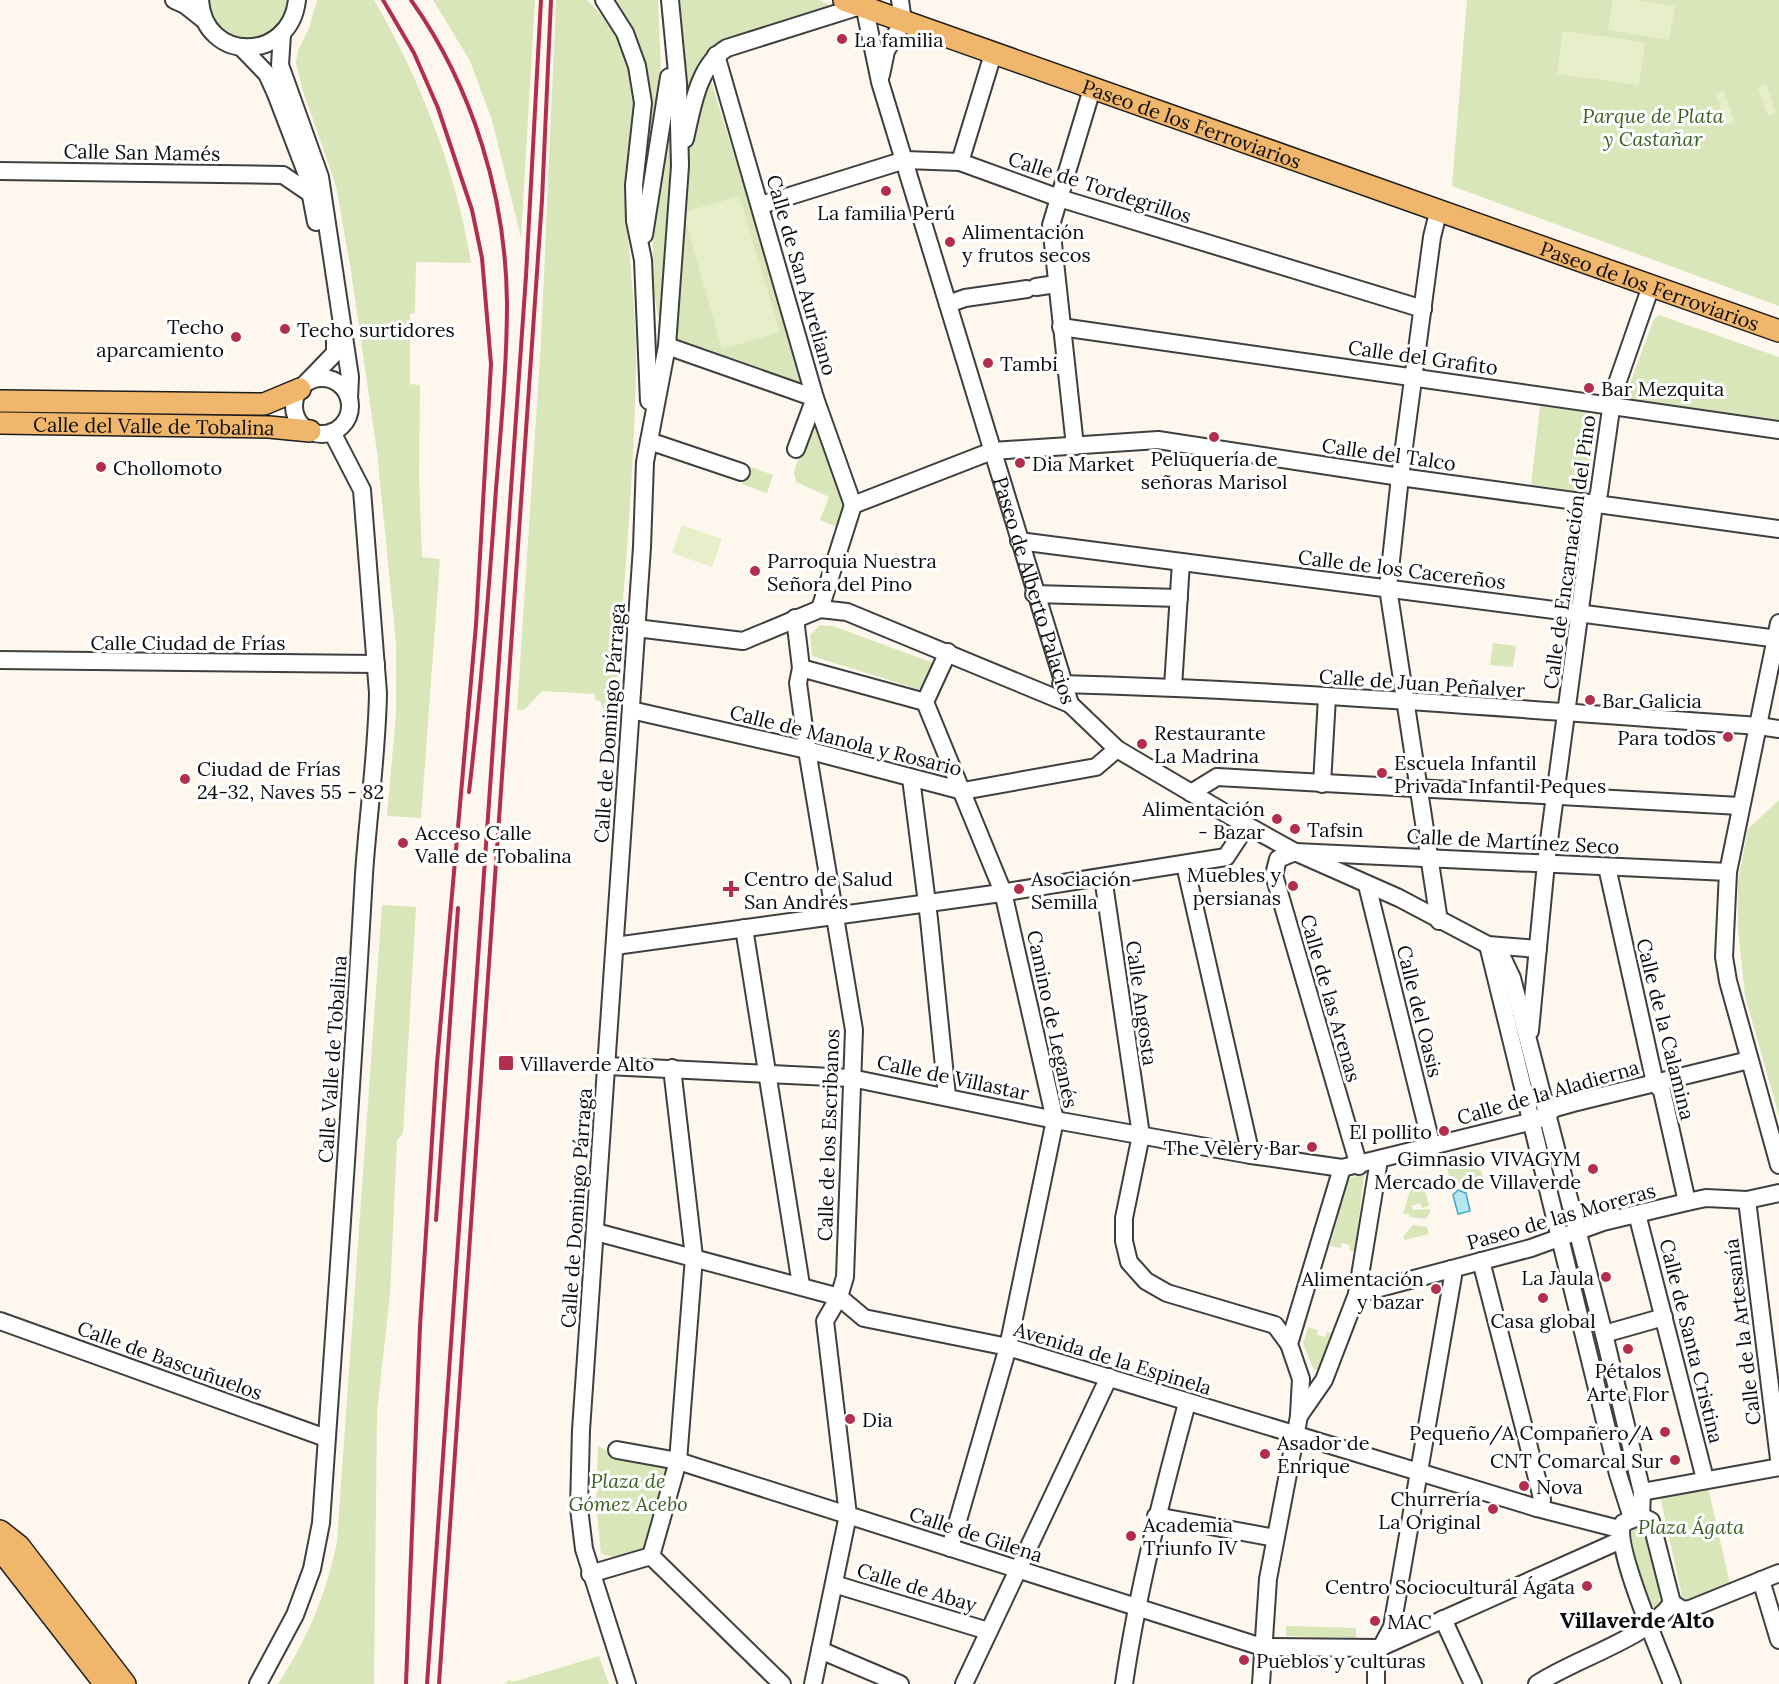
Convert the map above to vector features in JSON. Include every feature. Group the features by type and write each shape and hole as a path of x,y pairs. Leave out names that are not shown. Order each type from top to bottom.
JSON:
{"main road":[{"name":"Paseo de los Ferroviarios","path":"858,4 993,54 1440,209 1779,331"},
{"name":"Calle del Valle de Tobalina","path":"0,401 264,404 304,386"},
{"name":"Calle del Valle de Tobalina","path":"0,423 270,427 310,431"},
{"path":"0,1531 19,1546 125,1684"},
{"path":"0,1549 105,1684"}],"street":[{"path":"174,0 185,5 204,20 219,38 241,47 267,74 300,155 311,194 335,331 335,353 304,386 295,401 295,411 302,425 319,434 332,432 345,422 350,409 350,378 320,177 280,65 279,51 282,34 295,13 297,0"},
{"path":"200,0 204,20"},
{"name":"Calle de Domingo Párraga","path":"604,0 625,33 637,66 643,103 634,185 635,221 643,260"},
{"path":"670,0 673,43"},
{"path":"900,0 903,22"},
{"path":"680,166 695,95 716,55 727,48 858,4"},
{"name":"Paseo de Alberto Palacios","path":"858,4 1061,684 1070,704 1117,749 1295,852 1399,898 1488,945 1508,966 1604,1334 1642,1492 1628,1526"},
{"name":"Paseo de Alberto Palacios","path":"880,82 886,51 903,22"},
{"path":"241,47 263,45 282,34"},
{"name":"Calle de Domingo Párraga","path":"649,441 648,338 643,260 645,220 663,124 673,43"},
{"name":"Calle de Domingo Párraga","path":"627,1684 590,1574 579,1508 581,1430 631,710 645,462 667,346 680,166 678,83 673,43"},
{"path":"960,162 993,54"},
{"name":"Calle de San Aureliano","path":"716,55 815,398 853,505"},
{"path":"1075,446 1051,225 1092,89"},
{"path":"300,155 283,175 311,194"},
{"name":"Calle de Tordegrillos","path":"761,205 905,160 960,162 1059,198 1424,309"},
{"name":"Calle San Mamés","path":"0,171 283,175"},
{"path":"1439,921 1388,588 1400,477 1432,237 1440,209"},
{"path":"948,304 964,298 1056,284"},
{"name":"Calle de Encarnación del Pino","path":"1528,1044 1546,863 1594,505 1611,406 1651,285"},
{"name":"Calle del Grafito","path":"1061,327 1779,430"},
{"path":"667,346 815,398 796,449"},
{"path":"304,386 324,378 334,380 344,388 349,398"},
{"name":"Calle Valle de Tobalina","path":"258,1684 296,1615 312,1569 321,1522 365,866 377,724 376,664 362,489 332,432"},
{"name":"Calle del Talco","path":"853,505 992,451 1158,440 1594,505 1779,529"},
{"path":"649,441 741,472"},
{"path":"820,609 853,505"},
{"name":"Calle de los Cacereños","path":"1019,541 1579,613 1778,634"},
{"path":"1173,687 1180,562"},
{"path":"1034,594 1179,598"},
{"path":"636,628 743,641 820,609 848,612 1070,704"},
{"name":"Calle de los Escribanos","path":"795,618 801,668 798,683 807,750 833,916 854,1030 845,1277 839,1297 825,1322 848,1515 813,1684"},
{"path":"1778,634 1740,806 1728,872 1724,957 1728,981 1779,1165"},
{"path":"801,668 925,702 948,652"},
{"name":"Calle Ciudad de Frías","path":"0,660 376,664"},
{"name":"Calle de Juan Peñalver","path":"1061,684 1173,687 1779,729"},
{"path":"1322,784 1326,697"},
{"name":"Camino de Leganés","path":"925,702 1003,892 1055,1120 1008,1347 950,1548"},
{"name":"Calle de Manola y Rosario","path":"631,710 807,750 963,791 1096,767 1117,749"},
{"path":"1191,793 1217,777 1740,806"},
{"path":"911,778 927,902 947,1096"},
{"path":"615,946 1003,892 1226,857 1246,825"},
{"name":"Calle de Martínez Seco","path":"1295,852 1728,872"},
{"name":"Calle de las Arenas","path":"1295,852 1278,859 1274,875 1351,1167"},
{"path":"1185,864 1251,1155"},
{"name":"Calle de la Calamina","path":"1607,867 1655,1083 1662,1091 1687,1202"},
{"name":"Calle Angosta","path":"1103,877 1141,1135 1125,1218 1124,1241 1129,1262 1146,1281 1167,1293 1275,1325 1288,1344"},
{"name":"Calle del Oasis","path":"1367,885 1432,1147"},
{"path":"744,928 801,1285"},
{"path":"1538,946 1488,945 1624,1497 1649,1625 1672,1684"},
{"name":"Calle de la Aladierna","path":"1351,1167 1531,1122 1555,1108 1749,1060"},
{"name":"Calle de Villastar","path":"607,1066 851,1078 1055,1120 1251,1155 1351,1167"},
{"path":"651,1556 678,1461 694,1257 672,1068"},
{"path":"1299,1416 1324,1380 1357,1294 1379,1160"},
{"path":"1261,1684 1268,1579 1299,1416 1300,1379 1288,1344 1351,1167"},
{"name":"Paseo de las Moreras","path":"1357,1294 1531,1248 1603,1222 1706,1197 1748,1200 1779,1193"},
{"name":"Calle de la Artesanía","path":"1748,1200 1779,1459"},
{"name":"Calle de Santa Cristina","path":"1637,1214 1705,1479"},
{"name":"Avenida de la Espinela","path":"596,1232 839,1297 864,1318 1008,1347 1537,1508 1628,1526"},
{"path":"1481,1262 1541,1494 1542,1500 1537,1508"},
{"path":"1376,1684 1376,1657 1392,1627 1453,1276 1451,1269"},
{"path":"1604,1334 1664,1317"},
{"name":"Calle de Bascuñuelos","path":"0,1321 326,1438"},
{"path":"964,1684 1109,1377"},
{"path":"1124,1684 1135,1606 1156,1516 1187,1403"},
{"name":"Calle de Gilena","path":"616,1450 678,1461 1262,1647 1379,1648"},
{"path":"1642,1492 1779,1467"},
{"path":"1156,1516 1275,1538"},
{"path":"1379,1648 1443,1619 1628,1526 1650,1521 1672,1604 1683,1610 1779,1573"},
{"path":"590,1574 651,1556"},
{"path":"651,1556 782,1684"},
{"path":"1761,1581 1779,1640"},
{"name":"Calle de Abay","path":"834,1584 988,1631"},
{"path":"1537,1684 1578,1660 1649,1625 1672,1604"},
{"path":"1443,1619 1473,1684"},
{"path":"820,1650 900,1684"}],"green space":[{"path":"209,0 288,0 283,16 274,28 262,35 248,37 234,35 222,28 213,16"},
{"path":"317,0 374,0 407,62 434,127 456,194 471,263 416,262 415,313 410,314 410,384 420,385 419,477 422,557 440,559 421,818 387,816 396,714 396,643 377,452 351,271 336,186 302,88 296,63 298,50 309,28"},
{"path":"433,0 535,0 521,238 492,120 470,61"},
{"path":"556,0 587,0 594,7 618,40 626,58 632,85 632,116 626,162 625,194 635,326 635,415 614,728 605,726 604,711 600,701 595,700 595,694 542,691 524,710 517,710 541,342"},
{"path":"616,0 658,0 662,95 642,213 633,33"},
{"path":"677,0 819,0 841,10 724,46 687,100"},
{"name":"Parque de Plata y Castañar","path":"1467,0 1779,0 1779,306 1452,186"},
{"path":"1613,0 1639,0 1675,6 1669,40 1608,30"},
{"path":"1563,31 1645,42 1639,85 1557,74"},
{"path":"711,81 807,388 675,341 687,149 706,87"},
{"path":"1766,84 1776,113 1768,116 1758,87"},
{"path":"672,90 676,121 662,316 658,317 654,293 652,217"},
{"path":"1724,90 1734,122 1726,125 1716,93"},
{"path":"739,196 780,332 722,349 685,218 688,211"},
{"path":"1659,315 1779,357 1779,420 1635,400 1628,396 1627,391 1654,319"},
{"path":"1540,406 1597,414 1587,492 1531,485"},
{"path":"813,416 846,511 839,528 820,520 829,497 796,482 794,472"},
{"path":"748,466 773,475 767,493 742,484"},
{"path":"682,525 722,539 712,567 672,553"},
{"path":"820,625 833,626 936,664 924,691 812,656 810,635"},
{"path":"1493,643 1516,646 1513,667 1490,665"},
{"path":"1779,800 1779,1116 1745,996 1738,929 1738,880 1748,829"},
{"path":"382,905 416,907 403,1134 397,1140 390,1294 377,1412 374,1684 278,1684 315,1616 328,1579 337,1541"},
{"path":"1447,1166 1481,1170 1484,1182 1469,1176 1465,1185 1456,1184 1457,1180 1449,1177"},
{"path":"1364,1175 1355,1251 1350,1251 1350,1245 1342,1243 1341,1248 1330,1246 1347,1183 1352,1177"},
{"path":"1424,1187 1429,1206 1422,1208 1420,1203 1411,1206 1413,1210 1430,1209 1430,1213 1425,1219 1403,1214 1410,1190"},
{"path":"1413,1225 1427,1227 1429,1234 1405,1240 1403,1237"},
{"path":"1308,1327 1318,1330 1317,1335 1325,1337 1327,1332 1333,1334 1317,1370 1314,1370 1303,1344"},
{"name":"Plaza de Gómez Acebo","path":"598,1446 613,1454 668,1467 648,1548 613,1557 601,1554 596,1502"},
{"name":"Plaza Ágata","path":"1708,1487 1730,1584 1687,1600 1682,1596 1660,1496"},
{"path":"1636,1526 1646,1531 1663,1595 1659,1607 1654,1608 1646,1603 1629,1537 1630,1530"},
{"path":"1286,1626 1356,1628 1356,1638 1286,1636"},
{"path":"599,1656 609,1684 505,1684 509,1680 513,1682"}],"water":[{"path":"1458,1190 1466,1193 1470,1211 1458,1214 1453,1195"}],"railway":[{"path":"383,0 414,53 438,108 472,210 482,258 491,364 476,625 437,1063 420,1326 406,1684"},
{"path":"411,0 452,69 482,144 493,183 505,263 507,326 503,396 484,640 469,792"},
{"path":"427,1684 526,276 541,0"},
{"path":"439,1684 542,200 551,0"},
{"path":"436,1220 458,908"}],"place":[{"name":"La familia","path":"842,39"},
{"name":"La familia Perú","path":"886,191"},
{"name":"Alimentación y frutos secos","path":"950,242"},
{"name":"Techo surtidores","path":"285,329"},
{"name":"Techo aparcamiento","path":"236,337"},
{"name":"Tambi","path":"988,363"},
{"name":"Bar Mezquita","path":"1589,388"},
{"name":"Peluquería de señoras Marisol","path":"1214,437"},
{"name":"Dia Market","path":"1020,463"},
{"name":"Chollomoto","path":"101,467"},
{"name":"Parroquia Nuestra Señora del Pino","path":"755,571"},
{"name":"Bar Galicia","path":"1590,700"},
{"name":"Para todos","path":"1728,737"},
{"name":"Restaurante La Madrina","path":"1142,744"},
{"name":"Escuela Infantil Privada Infantil Peques","path":"1382,773"},
{"name":"Ciudad de Frías 24-32, Naves 55 - 82","path":"185,779"},
{"name":"Alimentación - Bazar","path":"1277,819"},
{"name":"Tafsin","path":"1295,829"},
{"name":"Acceso Calle Valle de Tobalina","path":"403,843"},
{"name":"Muebles y persianas","path":"1293,886"},
{"name":"Centro de Salud San Andrés","path":"731,889"},
{"name":"Asociación Semilla","path":"1019,889"},
{"name":"Villaverde Alto","path":"506,1063"},
{"name":"El pollito","path":"1444,1131"},
{"name":"The Velery Bar","path":"1312,1147"},
{"name":"Gimnasio VIVAGYM Mercado de Villaverde","path":"1593,1169"},
{"name":"La Jaula","path":"1606,1277"},
{"name":"Alimentación y bazar","path":"1436,1289"},
{"name":"Casa global","path":"1543,1298"},
{"name":"Pétalos Arte Flor","path":"1628,1349"},
{"name":"Dia","path":"850,1419"},
{"name":"Pequeño/A Compañero/A","path":"1665,1432"},
{"name":"Asador de Enrique","path":"1265,1454"},
{"name":"CNT Comarcal Sur","path":"1675,1460"},
{"name":"Nova","path":"1524,1486"},
{"name":"Churrería La Original","path":"1493,1509"},
{"name":"Academia Triunfo IV","path":"1131,1536"},
{"name":"Centro Sociocultural Ágata","path":"1587,1586"},
{"name":"MAC","path":"1375,1621"},
{"name":"Pueblos y culturas","path":"1244,1660"}],"district":[{"name":"Villaverde Alto","path":"1637,1620"}]}
